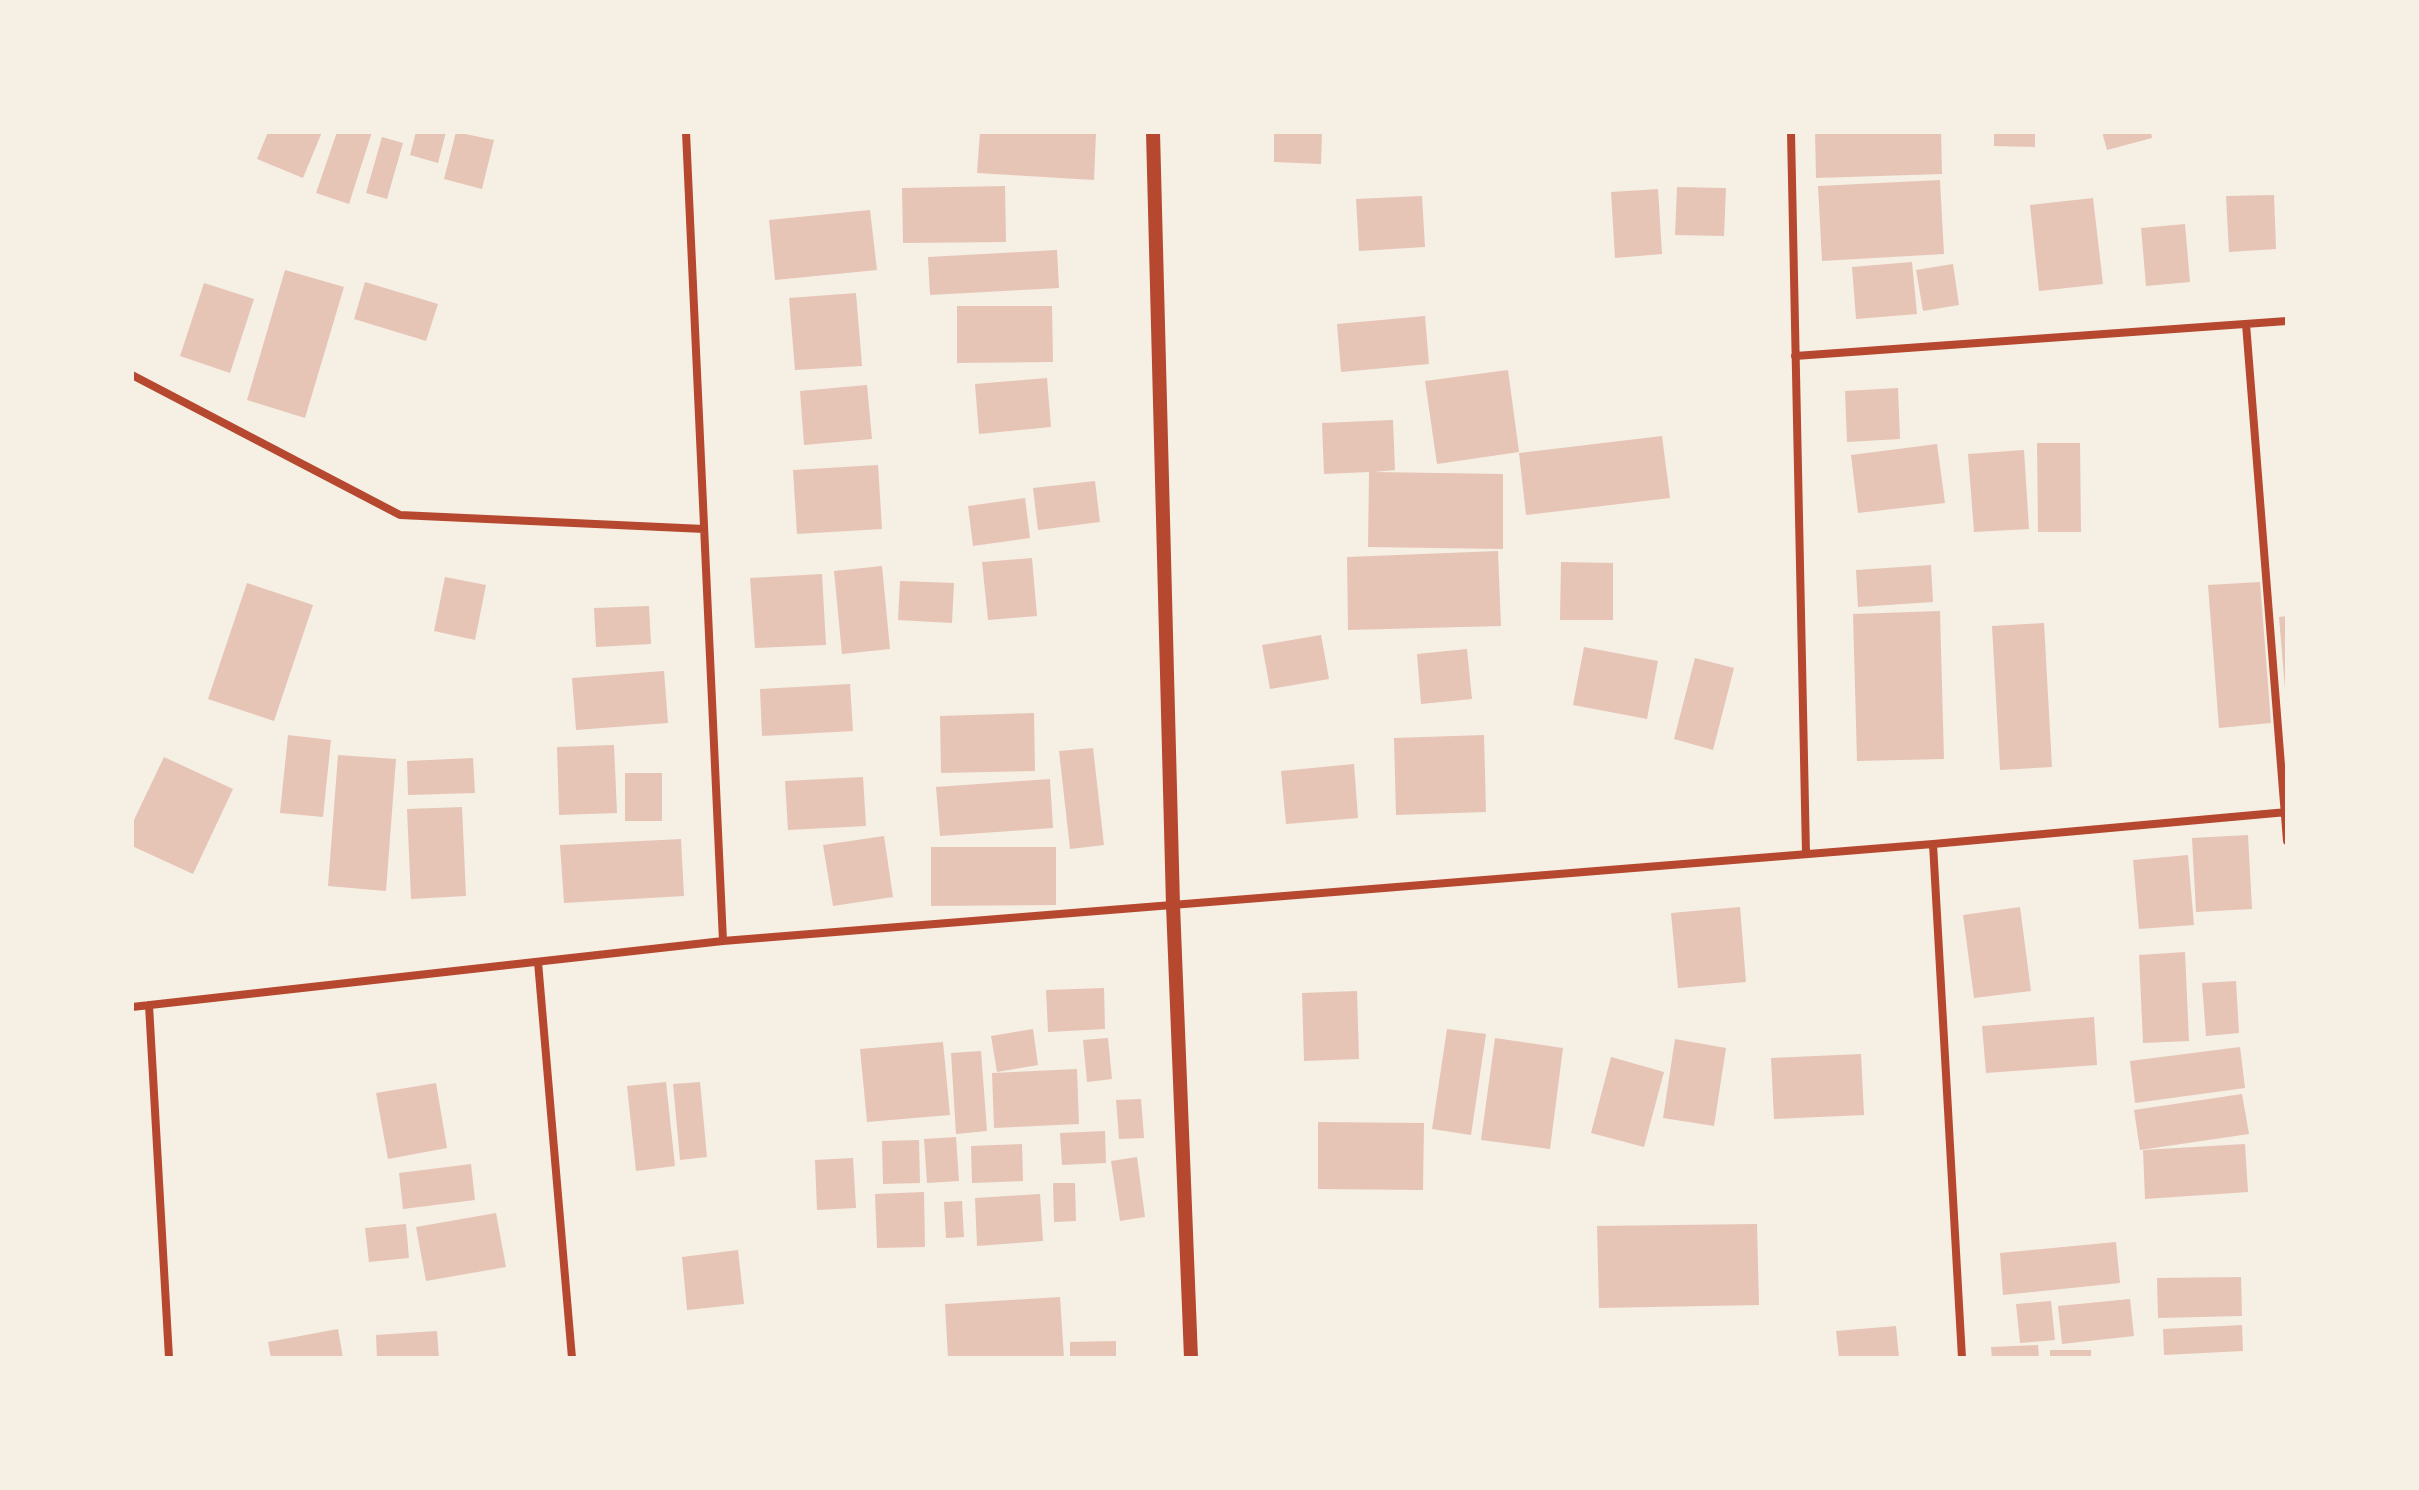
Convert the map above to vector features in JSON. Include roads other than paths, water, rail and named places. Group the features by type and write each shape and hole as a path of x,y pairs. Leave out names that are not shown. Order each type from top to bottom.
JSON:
{"street":[{"path":"686,132 723,941"},
{"path":"1153,132 1173,905 1191,1358"},
{"path":"1791,132 1806,854"},
{"path":"1795,356 2287,321"},
{"path":"2246,324 2287,841"},
{"path":"132,375 400,515 704,529"},
{"path":"132,1007 723,941 1933,844 2286,812"},
{"path":"1933,844 1962,1358"},
{"path":"538,962 572,1358"},
{"path":"149,1005 169,1358"}]}
